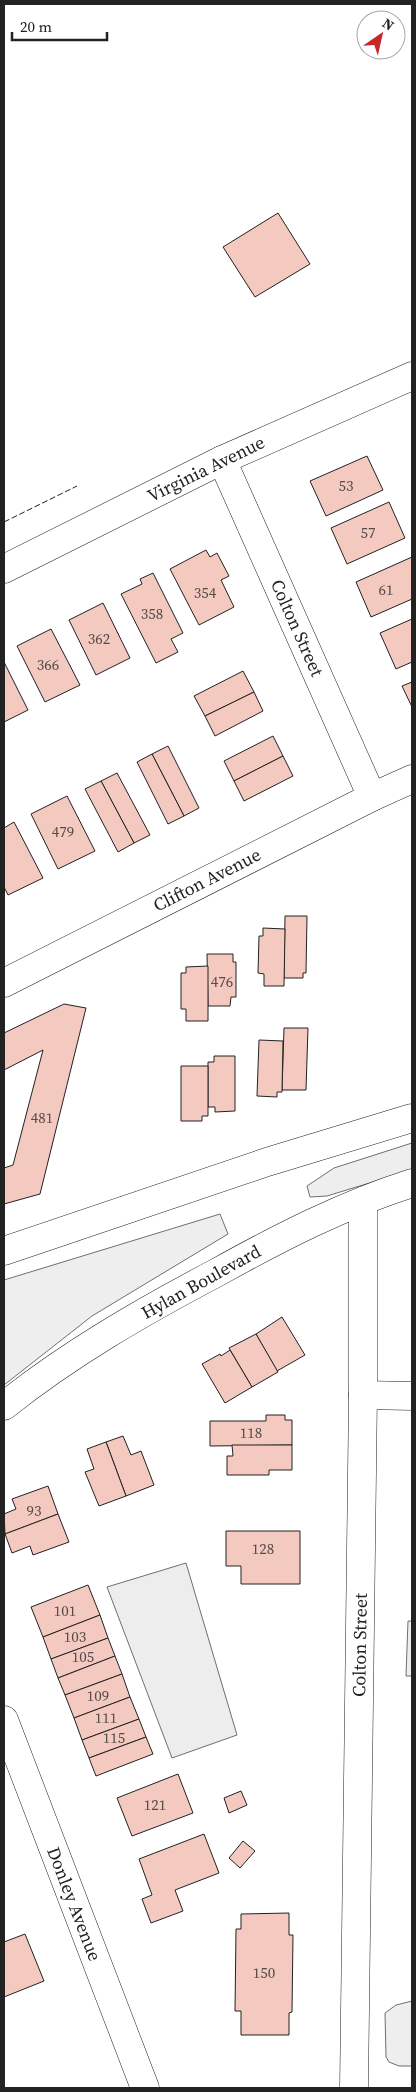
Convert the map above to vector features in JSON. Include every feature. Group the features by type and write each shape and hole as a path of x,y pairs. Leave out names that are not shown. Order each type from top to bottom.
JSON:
{"street":[{"name":"Virginia Avenue","path":"4,569 222,460 412,376"},
{"name":"Colton Street","path":"222,460 372,796"},
{"name":"Clifton Avenue","path":"4,983 372,796 412,779"},
{"path":"4,1251 267,1162 412,1118"},
{"name":"Hylan Boulevard","path":"4,1406 64,1362 169,1298 291,1232 363,1201 412,1183"},
{"name":"Colton Street","path":"354,2088 364,1395 363,1201"},
{"path":"364,1395 412,1396"},
{"name":"Donley Avenue","path":"4,1720 145,2088"}],"shaded area":[{"path":"412,1143 412,1170 327,1196 310,1197 307,1186 334,1168"},
{"path":"220,1214 228,1234 92,1316 4,1385 4,1280"},
{"path":"186,1563 237,1735 172,1758 107,1587"},
{"path":"408,1621 412,1621 412,1676 406,1676"},
{"path":"412,2001 412,2066 399,2066 389,2062 386,2057 385,2013 396,2005"}],"building":[{"path":"278,213 310,264 255,297 223,247"},
{"path":"367,456 383,490 326,516 310,481"},
{"path":"389,502 405,538 347,564 331,528"},
{"path":"206,550 210,557 217,553 229,576 221,580 234,607 199,625 170,569"},
{"path":"412,557 412,599 371,617 356,582"},
{"path":"153,573 183,633 171,639 178,652 156,663 121,594 142,584 140,579"},
{"path":"103,603 130,658 96,675 69,620"},
{"path":"412,619 412,662 396,669 380,633"},
{"path":"51,629 80,685 45,702 17,646"},
{"path":"4,662 28,710 4,722"},
{"path":"243,671 254,692 205,716 194,696"},
{"path":"412,682 412,707 402,686"},
{"path":"254,692 263,711 215,736 205,716"},
{"path":"273,736 283,756 234,781 224,761"},
{"path":"168,746 199,808 184,816 152,754"},
{"path":"152,754 184,816 168,824 137,762"},
{"path":"283,756 293,776 244,801 234,781"},
{"path":"117,773 150,835 134,843 101,781"},
{"path":"101,781 134,843 118,852 85,789"},
{"path":"67,796 95,851 58,869 31,814"},
{"path":"14,822 43,878 8,895 4,887 4,828"},
{"path":"285,916 307,916 306,973 303,973 303,978 284,978"},
{"path":"263,928 285,929 284,986 264,986 264,974 258,973 259,936 263,936"},
{"path":"207,954 233,954 233,962 236,962 236,997 231,997 230,1006 208,1006"},
{"path":"208,966 208,1021 186,1021 186,1009 181,1009 181,973 186,973 186,967"},
{"path":"64,1004 86,1008 40,1194 4,1204 4,1168 13,1165 43,1050 4,1070 4,1033"},
{"path":"284,1028 308,1028 306,1090 282,1090"},
{"path":"259,1040 283,1041 282,1092 277,1092 277,1097 257,1096"},
{"path":"214,1056 235,1056 235,1111 215,1112 215,1107 208,1107 208,1062 214,1062"},
{"path":"181,1066 208,1066 208,1116 202,1116 202,1121 181,1121"},
{"path":"282,1317 305,1355 277,1371 256,1334"},
{"path":"256,1334 278,1372 252,1387 229,1348"},
{"path":"230,1350 252,1387 225,1403 202,1364"},
{"path":"266,1415 285,1415 285,1420 292,1420 292,1445 210,1446 210,1421 266,1421"},
{"path":"123,1436 131,1455 141,1451 154,1485 126,1496 106,1442"},
{"path":"106,1442 126,1496 99,1506 85,1472 94,1469 87,1449"},
{"path":"232,1445 292,1445 292,1470 269,1470 269,1475 227,1475 227,1456 233,1456"},
{"path":"48,1486 58,1514 5,1534 4,1514 16,1509 12,1499"},
{"path":"58,1514 69,1542 33,1555 30,1546 12,1553 5,1534"},
{"path":"226,1531 300,1531 300,1584 241,1584 241,1566 226,1566"},
{"path":"88,1585 100,1615 43,1637 31,1607"},
{"path":"100,1615 108,1638 51,1659 43,1637"},
{"path":"108,1638 115,1656 58,1678 51,1659"},
{"path":"115,1656 122,1674 65,1695 58,1678"},
{"path":"122,1674 130,1697 74,1718 65,1695"},
{"path":"130,1697 139,1719 82,1740 74,1718"},
{"path":"139,1719 146,1737 89,1758 82,1740"},
{"path":"146,1737 153,1754 96,1776 89,1758"},
{"path":"178,1774 193,1813 132,1836 117,1798"},
{"path":"241,1791 247,1805 229,1813 224,1798"},
{"path":"204,1834 219,1873 175,1890 183,1911 151,1923 142,1899 152,1895 139,1859"},
{"path":"243,1841 255,1851 240,1868 229,1858"},
{"path":"289,1913 289,1935 293,1935 292,2012 289,2013 289,2035 241,2035 241,2011 235,2011 236,1929 241,1929 241,1914"},
{"path":"25,1934 44,1981 4,1997 4,1942"}],"fence":[{"path":"4,522 77,486"}]}
